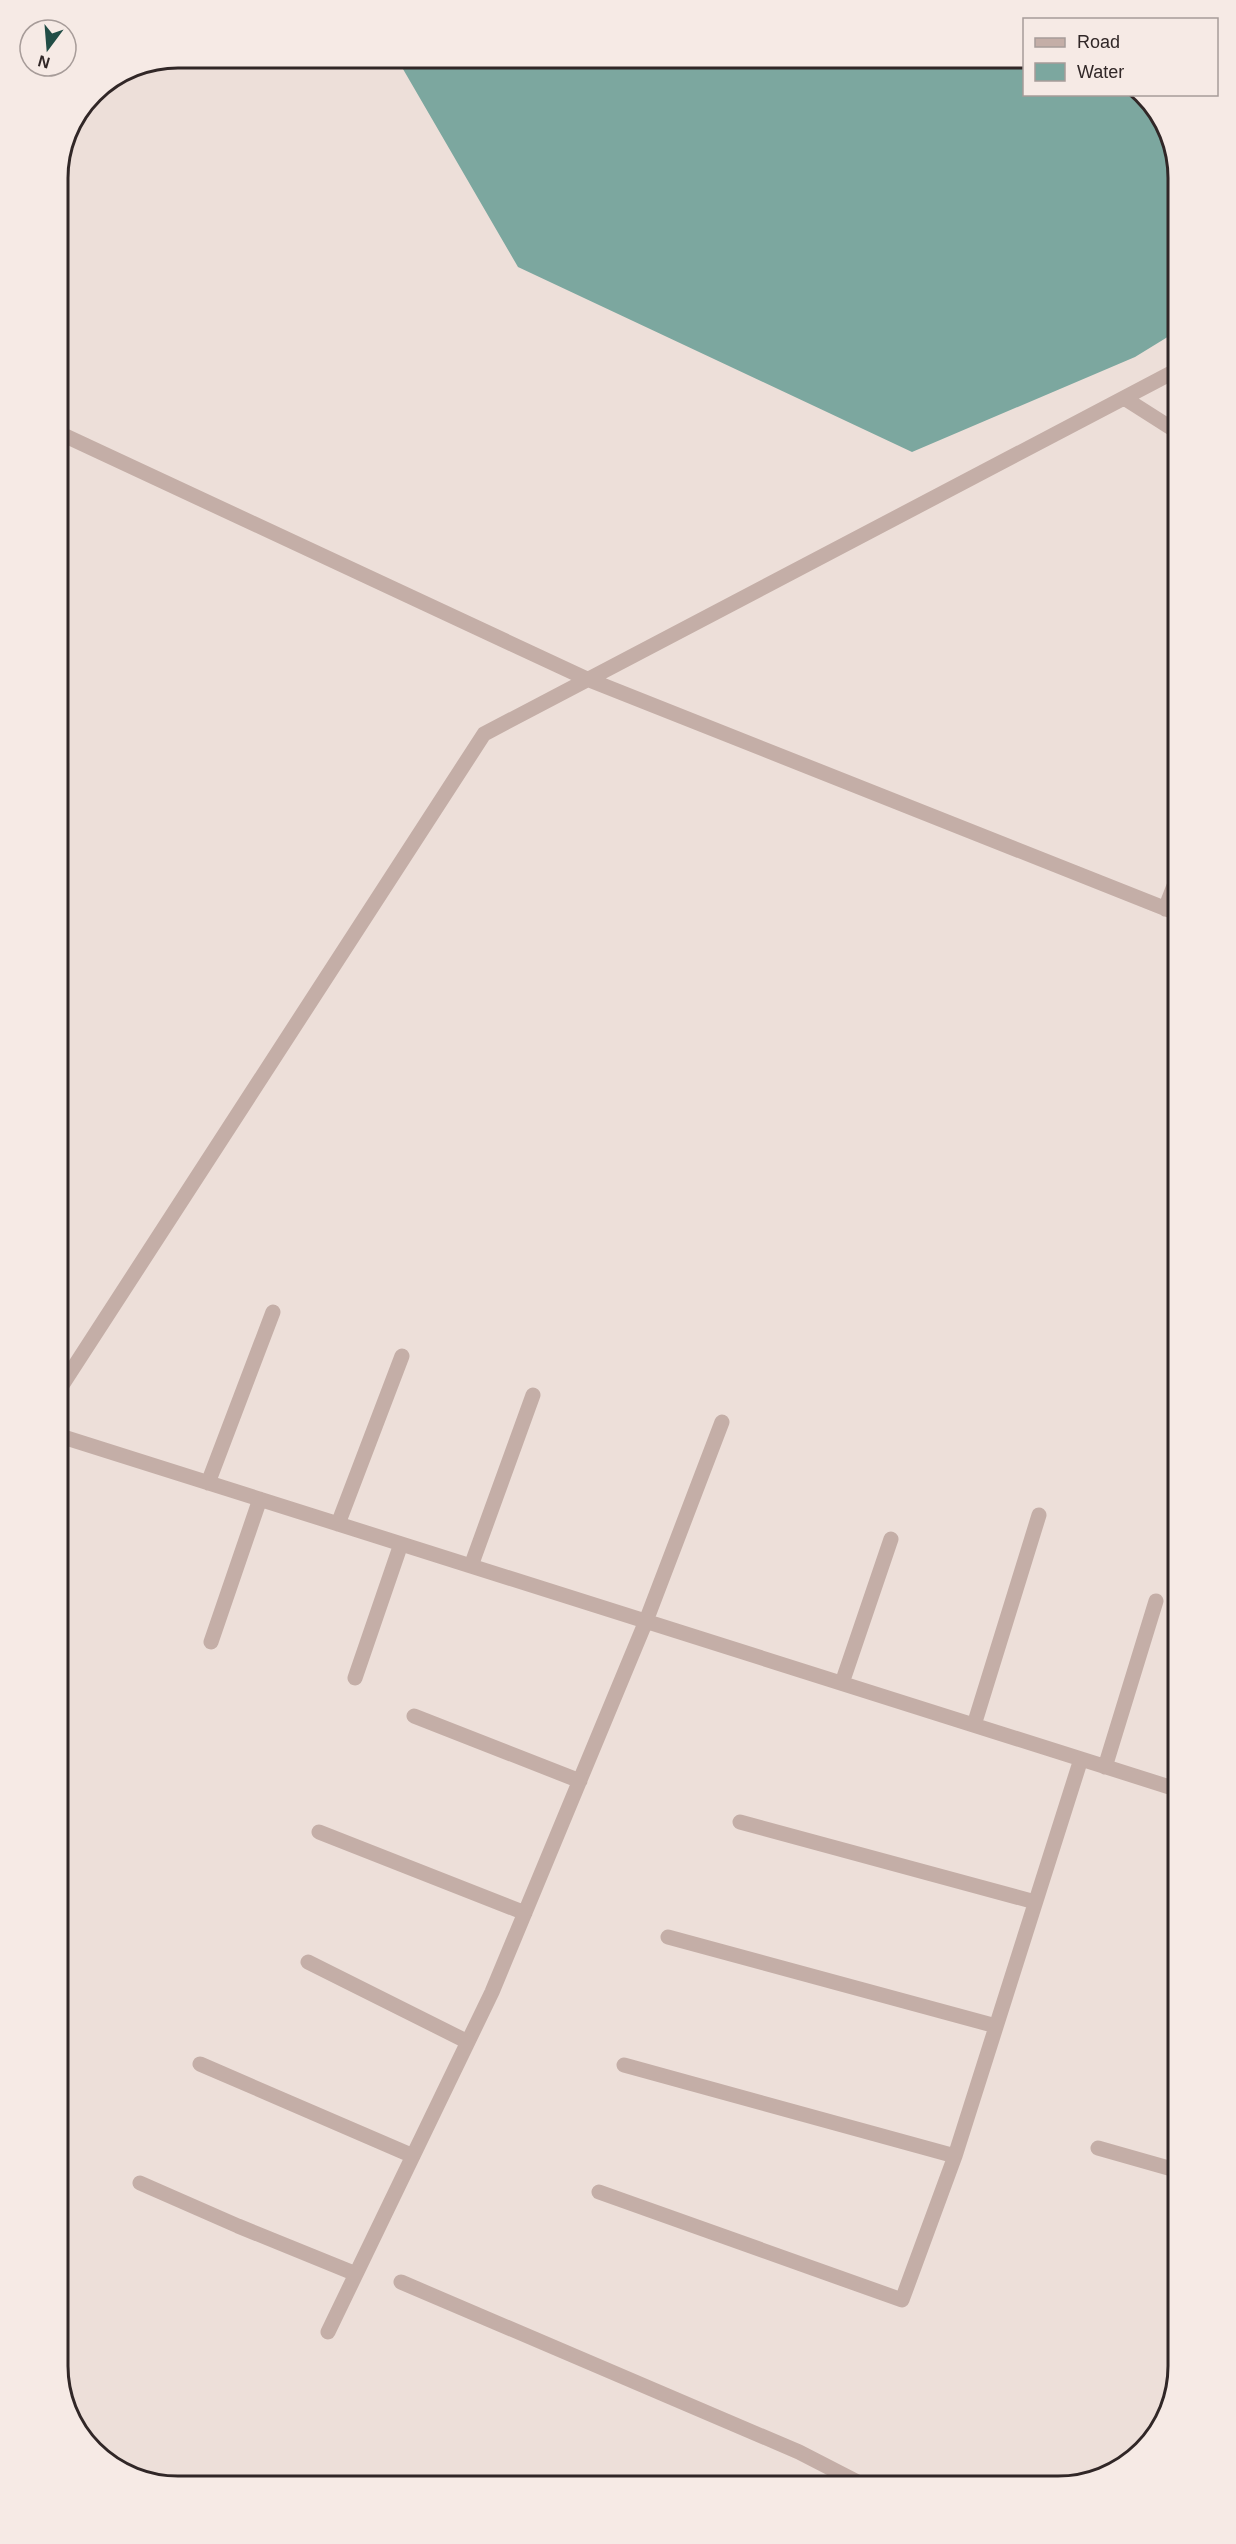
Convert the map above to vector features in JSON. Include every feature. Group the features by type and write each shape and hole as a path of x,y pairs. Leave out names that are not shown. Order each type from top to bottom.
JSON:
{"street":[{"path":"68,1376 484,734 1168,375"},
{"path":"1124,398 1168,426"},
{"path":"68,437 587,680 1168,909"},
{"path":"208,1483 273,1312"},
{"path":"338,1524 402,1356"},
{"path":"471,1566 532,1395"},
{"path":"328,2332 492,1992 645,1621 722,1422"},
{"path":"68,1438 1168,1787"},
{"path":"211,1642 260,1499"},
{"path":"974,1725 1039,1515"},
{"path":"842,1683 891,1539"},
{"path":"355,1678 401,1544"},
{"path":"1105,1767 1156,1601"},
{"path":"414,1716 580,1781"},
{"path":"599,2192 902,2300 955,2156 1081,1759"},
{"path":"740,1821 1035,1902"},
{"path":"319,1832 525,1913"},
{"path":"668,1937 996,2026"},
{"path":"308,1962 468,2042"},
{"path":"200,2064 413,2156"},
{"path":"624,2065 955,2156"},
{"path":"1098,2148 1168,2168"},
{"path":"140,2183 356,2274"},
{"path":"401,2282 799,2452 846,2476"}],"water":[{"path":"402,68 1023,68 1023,96 1132,96 1154,123 1163,142 1168,163 1168,337 1135,357 912,452 518,267"}]}
